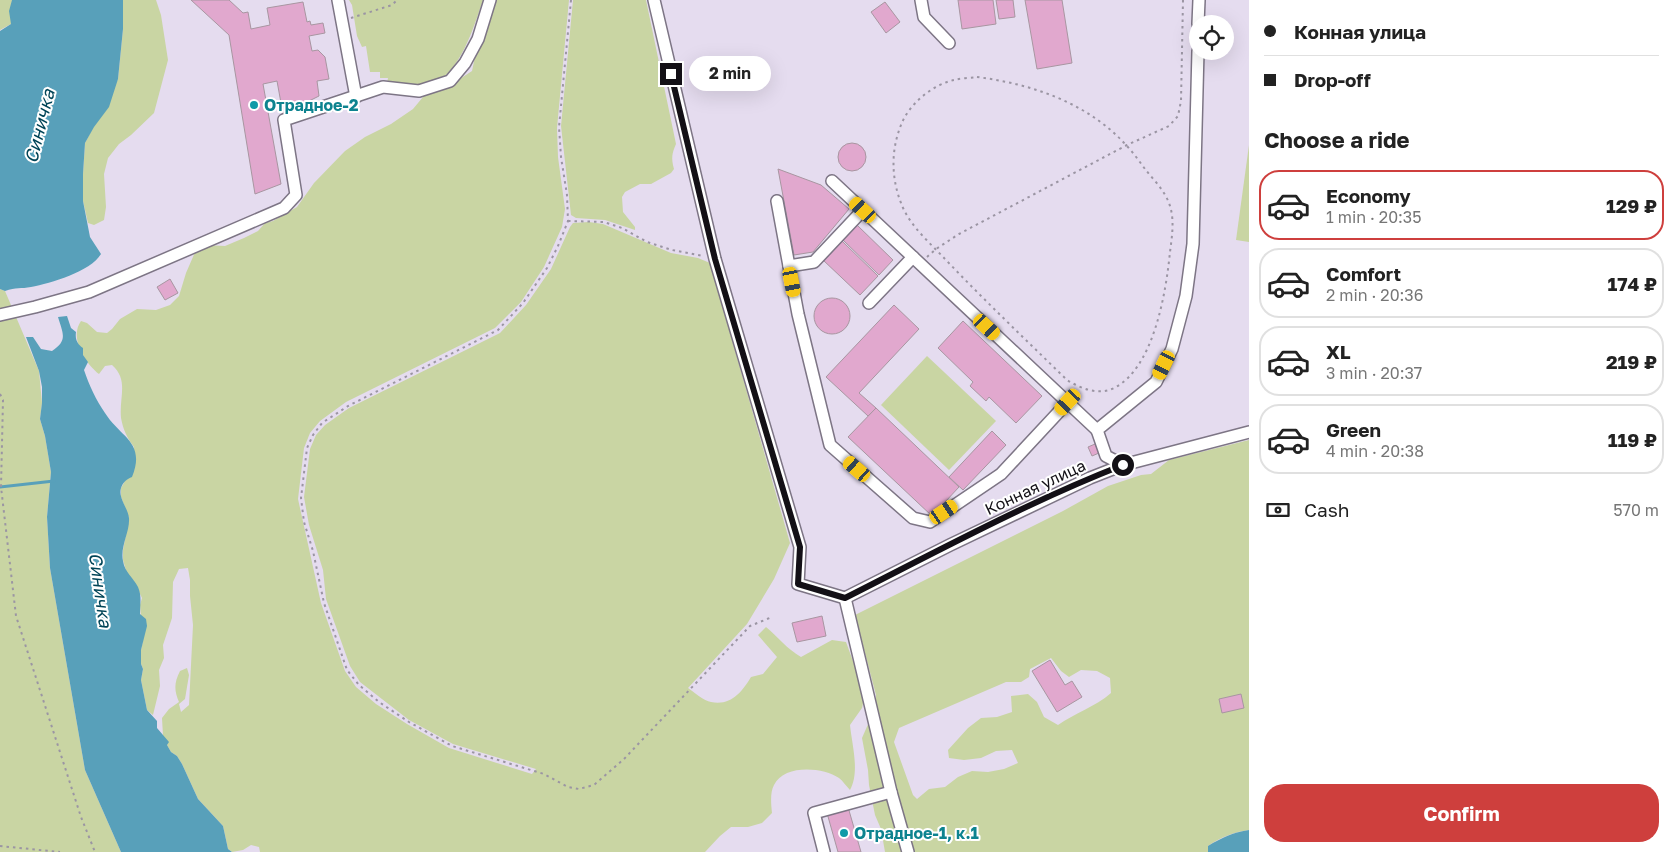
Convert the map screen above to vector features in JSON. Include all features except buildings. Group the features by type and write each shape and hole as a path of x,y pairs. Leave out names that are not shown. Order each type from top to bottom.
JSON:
{"street":[{"path":"338,0 356,96"},
{"path":"0,315 89,292 284,208 296,194 284,120 383,87 419,91 450,82 466,64 478,39 490,0"},
{"path":"654,0 715,259 800,547 798,584 845,598 891,792 908,852"},
{"path":"921,0 924,17 950,43"},
{"path":"1198,15 1199,0"},
{"path":"1097,430 1156,382 1172,349 1177,332 1186,296 1193,244 1198,60"},
{"path":"832,181 1097,430 1106,456 1123,465"},
{"path":"777,201 798,314 830,445 913,518 930,522 1000,474 1068,402"},
{"path":"789,266 814,262 863,210"},
{"path":"869,303 916,260"},
{"name":"Конная улица","path":"845,598 1090,478 1123,465 1249,432"},
{"path":"824,852 814,813 891,792"}],"path":[{"path":"342,22 392,5 397,0"},
{"path":"571,0 558,127 567,194 568,221 558,246 547,268 524,303 498,330 348,406 322,423 313,435 306,448 301,498 304,522 313,551 324,603 347,670 359,685 379,702 409,722 452,746 544,774 568,786 579,789 594,784 624,759 750,626 772,617"},
{"path":"916,260 959,234 1127,145 1169,126 1178,116 1181,101 1183,0"},
{"path":"977,78 1013,83 1038,90 1072,104 1101,122 1127,145 1166,198 1172,217 1173,229 1164,295 1152,336 1135,370 1112,389 1088,390 1078,387 1067,380 969,284 916,228 901,204 895,183 893,159 895,139 903,118 916,102 935,88 953,80 977,78"},
{"path":"568,221 604,222 622,228 647,242 672,250 715,259"},
{"path":"0,394 2,400 1,488 16,616 81,817 95,852"},
{"path":"0,846 60,852"}],"green space":[{"path":"0,0 12,0 11,24 0,30"},
{"path":"123,0 156,0 161,15 168,60 154,113 119,144 108,158 104,174 106,207 104,220 94,225 88,223 83,201 85,143 118,79 123,29"},
{"path":"349,0 483,0 470,36 450,71 441,79 431,84 415,86 387,83 388,78 380,78 380,72 370,72 366,46 362,47 357,36 352,5"},
{"path":"496,0 569,0 557,128 558,157 565,209 562,227 544,267 521,302 495,328 346,402 320,421 310,433 304,448 298,499 321,603 345,671 356,687 376,704 449,748 532,774 536,769 453,744 409,720 360,682 350,666 326,599 323,570 309,525 304,497 310,449 316,435 325,425 349,408 500,333 526,305 551,269 573,223 589,222 603,224 671,253 698,258 710,263 790,543 774,579 747,624 688,688 711,702 724,702 735,697 751,677 763,674 777,657 758,635 766,627 787,647 801,657 832,640 846,642 865,694 862,708 850,725 855,767 853,783 850,790 839,778 832,774 814,770 795,771 786,774 779,778 774,785 771,795 772,813 762,823 748,827 731,827 705,852 260,852 259,847 251,845 243,850 232,852 228,849 223,826 198,799 182,764 177,756 171,752 167,745 168,742 163,736 162,718 169,709 179,702 176,694 176,683 180,671 187,668 189,675 185,699 179,704 181,712 189,705 193,625 188,568 179,569 173,582 172,618 163,645 164,658 159,670 160,686 153,715 147,710 141,680 143,669 141,650 143,641 140,605 142,598 133,580 127,574 123,560 129,518 121,497 121,488 125,481 134,447 129,440 121,418 122,383 120,377 112,365 105,366 99,374 94,369 80,350 77,335 78,328 81,321 87,323 97,332 107,333 120,319 137,309 156,310 170,305 179,296 196,250 205,245 225,246 244,238 258,231 265,223 273,221 297,207 314,183 345,151 413,109 428,91 452,84 472,71 476,52 483,39"},
{"path":"573,0 646,0 676,144 672,156 674,169 671,173 651,184 640,184 625,192 622,197 623,212 635,227 635,230 605,220 576,218 571,215 561,126"},
{"path":"1249,145 1249,242 1236,240"},
{"path":"0,289 5,291 39,371 42,403 40,419 51,472 47,517 50,568 85,770 121,852 0,852"},
{"path":"927,356 996,421 949,470 881,405"},
{"path":"1249,440 1249,830 1218,840 1208,846 1208,852 885,852 881,829 875,815 862,738 876,706 876,695 855,615 1063,511 1108,486 1141,475 1151,474 1169,460","holes":["1051,658 1061,671 1069,677 1081,670 1097,671 1110,678 1111,693 1058,725 1044,717 1037,702 1028,694 1011,696 1012,712 997,717 981,718 968,728 948,750 949,758 964,760 981,758 996,751 1012,750 1018,763 1004,769 988,772 972,771 958,777 945,787 929,789 917,799 913,795 894,742 899,728 1006,682 1021,682 1029,677 1030,669"]}],"water":[{"name":"Синичка","path":"12,0 123,0 123,29 118,79 109,107 85,143 83,201 90,237 101,254 88,266 59,280 5,291 0,289 0,31 11,24 9,11"},
{"name":"Синичка","path":"67,316 71,328 76,332 79,345 83,348 83,355 88,362 84,370 93,392 111,421 130,441 136,456 136,465 132,477 124,482 120,492 129,518 122,555 125,569 139,590 140,614 146,619 147,626 141,650 143,669 141,680 147,710 157,721 157,728 169,742 167,745 171,752 177,756 182,764 198,799 223,826 228,849 232,852 121,852 85,770 50,568 47,517 51,472 40,419 42,387 39,371 26,337 33,337 41,349 52,351 60,343 63,336 58,317"},
{"path":"1249,830 1249,852 1208,852 1208,846 1218,840"}],"waterway":[{"path":"0,487 54,481"}],"place":[{"name":"Отрадное-2","path":"254,105"},
{"name":"Отрадное-1, к.1","path":"844,833"}],"route":[{"path":"671,74 715,259 800,547 798,584 845,598 1090,478 1123,465"}]}
